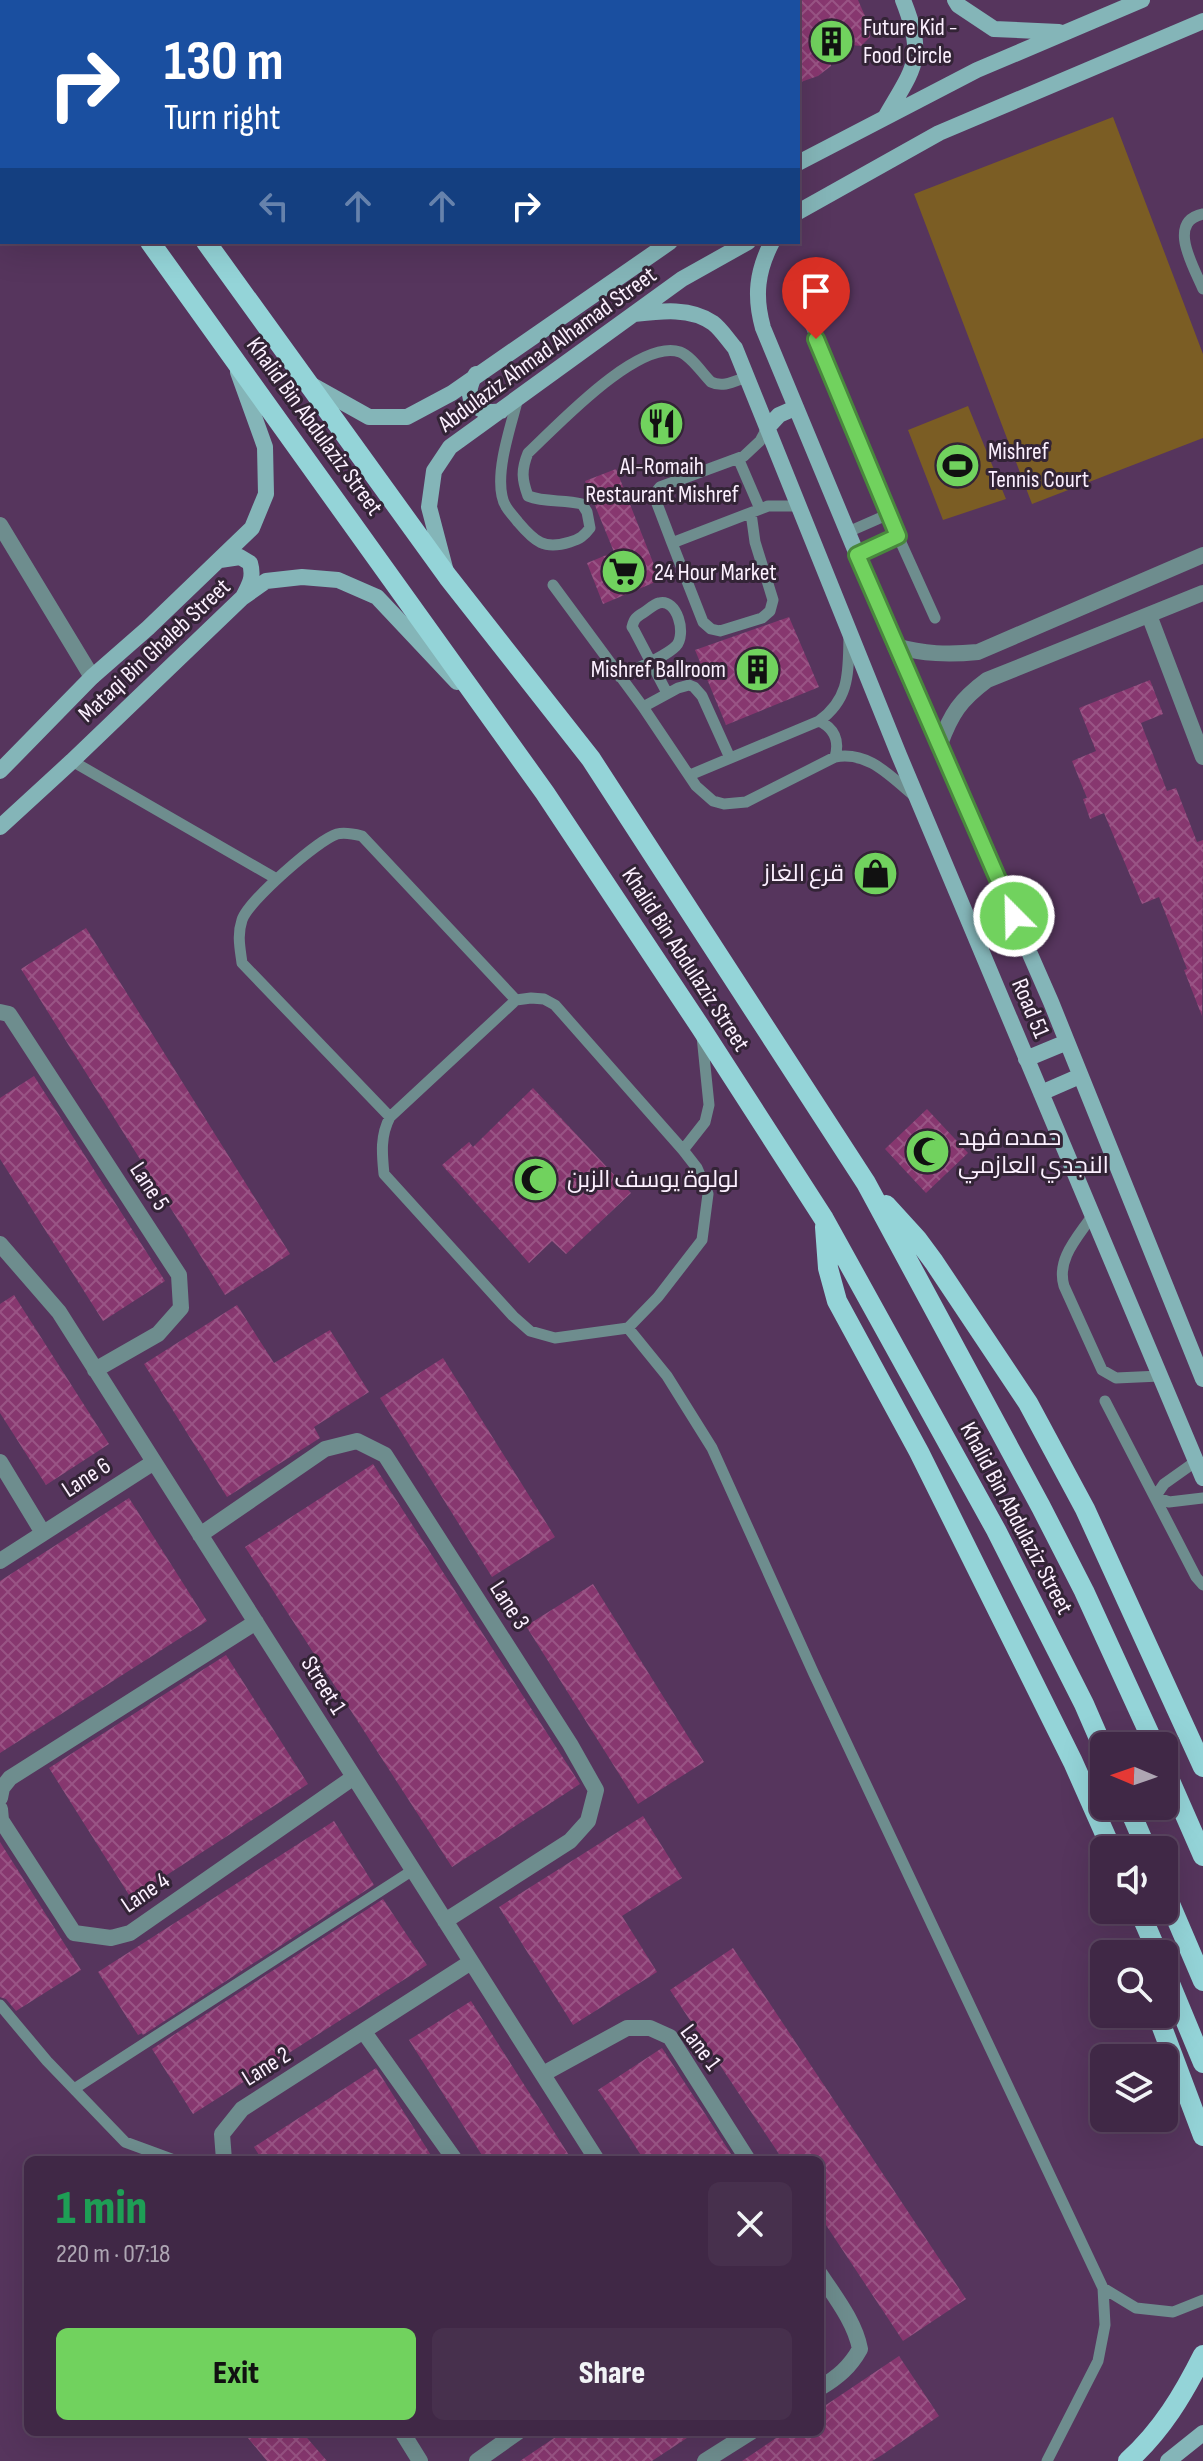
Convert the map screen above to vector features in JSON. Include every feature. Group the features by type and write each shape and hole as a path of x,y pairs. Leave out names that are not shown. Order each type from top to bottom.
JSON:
{"main road":[{"name":"Khalid Bin Abdulaziz Street","path":"151,244 501,730 701,1028 824,1219 996,1530 1096,1732"},
{"name":"Khalid Bin Abdulaziz Street","path":"207,244 448,577 591,759 866,1183 1041,1507 1149,1732"},
{"path":"866,1183 925,1250 1028,1403 1085,1509 1203,1767"},
{"path":"824,1219 828,1268 837,1301 919,1452 1073,1762 1106,1836"},
{"path":"1178,1799 1203,1856"},
{"path":"1178,1923 1203,1981"},
{"path":"1178,2003 1203,2063"},
{"path":"1162,2028 1203,2136"},
{"path":"1128,2461 1148,2443 1172,2412 1203,2355"}],"street":[{"path":"886,116 914,69 916,42 903,0"},
{"path":"955,0 994,29 1064,32"},
{"path":"800,162 977,70 1142,0"},
{"path":"800,211 939,133 1202,25"},
{"name":"Abdulaziz Ahmad Alhamad Street","path":"306,382 369,417 407,417 452,393 667,244"},
{"name":"Abdulaziz Ahmad Alhamad Street","path":"448,577 429,507 434,471 450,447 682,279 744,244"},
{"name":"Road 51","path":"771,244 762,262 757,288 763,328 895,646 1067,1042 1201,1368"},
{"name":"Road 51","path":"635,314 665,311 693,314 713,323 735,348 917,797 1203,1478"},
{"name":"Mataqi Bin Ghaleb Street","path":"0,771 92,677 252,528 266,494 265,447 231,355"},
{"path":"477,374 469,393 473,403 491,413 501,411"},
{"path":"767,428 779,415 795,408"},
{"path":"0,525 92,677"},
{"path":"895,646 925,654 978,652 1203,555"},
{"path":"218,561 240,557 250,563 253,571 251,583 242,598"},
{"name":"Mataqi Bin Ghaleb Street","path":"0,827 242,598 266,581 302,577 338,580 377,597 501,730"},
{"path":"940,744 950,718 961,702 987,680 1203,593"},
{"path":"1149,615 1203,757"},
{"path":"978,652 987,680"},
{"name":"Lane 5","path":"0,1012 9,1014 179,1275 181,1308 158,1334 95,1370"},
{"path":"1026,1059 1067,1042"},
{"path":"1041,1093 1080,1076"},
{"name":"Street 1","path":"0,1244 59,1312 594,2156"},
{"name":"Lane 3","path":"200,1535 325,1449 357,1441 385,1455 570,1744 596,1790 588,1821 570,1841 445,1921"},
{"path":"0,1462 43,1533"},
{"name":"Lane 6","path":"0,1561 154,1462"},
{"path":"0,1798 2,1788 10,1778 256,1622"},
{"name":"Lane 4","path":"0,1809 1,1820 74,1933 111,1938 130,1933 354,1777"},
{"name":"Lane 2","path":"224,2156 222,2134 242,2109 471,1962"},
{"name":"Lane 1","path":"543,2074 627,2028 650,2028 670,2037 745,2156"},
{"path":"364,2032 452,2156"},
{"path":"824,2280 858,2337 860,2349 851,2364 824,2385"},
{"path":"1168,2461 1203,2433"},
{"path":"404,2436 420,2461"},
{"path":"477,2461 512,2436"},
{"path":"705,2461 745,2436"}],"lane":[{"path":"1203,214 1186,224 1183,237 1203,289"},
{"path":"792,281 935,618"},
{"path":"518,398 501,479 502,495 506,507 530,535 544,545 555,547 584,536 590,528 587,512 582,504 571,501 549,502 528,496 522,481 523,466 528,453 596,389 618,371 657,353 673,351 683,353 717,385 727,385 747,377"},
{"path":"738,458 755,511 755,542 773,600 770,611 762,618 720,631 711,629 703,622 655,493 660,487 738,458 744,456 760,441 767,428"},
{"path":"672,543 755,511 783,505 799,506"},
{"path":"848,532 889,514"},
{"path":"857,555 898,536"},
{"path":"553,585 703,794 713,801 746,802 835,757 849,754 868,759 917,797"},
{"path":"620,677 650,661 675,647 681,635 680,621 666,603 658,603 636,617 633,623 634,630 650,661 667,693"},
{"path":"690,775 819,721 830,713 844,691 849,631"},
{"path":"643,707 689,685 699,691 730,758"},
{"path":"819,721 835,735 838,742 835,757"},
{"path":"72,761 275,878"},
{"path":"390,1117 242,963 238,939 242,917 275,878 336,835 362,836 516,1000"},
{"path":"544,999 555,1005 697,1168 708,1194 702,1240 658,1297 628,1328 555,1338 530,1331 384,1174 381,1151 383,1132 390,1117 516,1000 544,999"},
{"path":"683,1150 705,1122 709,1105 701,1028"},
{"path":"1092,1216 1063,1262 1061,1278 1064,1286 1102,1370 1116,1378 1160,1376"},
{"path":"628,1328 667,1376 712,1448 814,1674 1103,2288 1105,2325 1098,2361 1047,2461"},
{"path":"1105,1401 1196,1577 1203,1585"},
{"path":"1155,1497 1164,1484 1195,1462"},
{"path":"1155,1497 1169,1502 1203,1498"},
{"path":"74,2089 413,1870"},
{"path":"0,2005 125,2142 163,2156"},
{"path":"1103,2288 1136,2308 1173,2312 1203,2300"}],"shaded area":[{"path":"1113,117 1203,354 1203,438 1032,504 914,194"},
{"name":"Mishref Tennis Court","path":"968,406 1006,499 943,520 908,430"}],"building":[{"name":"Future Kid - Food Circle","path":"800,0 858,0 868,23 870,37 861,46 840,44 831,57 831,66 818,76 800,82"},
{"path":"616,469 660,580 603,604 587,563 614,552 585,481"},
{"name":"Mishref Ballroom","path":"789,617 819,687 726,725 695,650"},
{"path":"1150,680 1163,714 1141,723 1167,791 1176,788 1197,842 1203,840 1202,1016 1159,897 1142,904 1104,813 1090,819 1083,799 1087,798 1072,761 1096,751 1079,708"},
{"path":"86,928 290,1254 225,1295 21,969"},
{"path":"34,1076 165,1281 103,1321 0,1159 0,1098"},
{"name":"لولوة يوسف الزبن","path":"533,1088 631,1193 566,1254 552,1241 529,1263 442,1165 469,1142 473,1147"},
{"name":"حمده فهد النجدي العازمي","path":"927,1109 968,1153 926,1193 885,1149"},
{"path":"14,1295 109,1444 46,1485 0,1413 0,1304"},
{"path":"237,1305 274,1363 330,1330 369,1392 314,1427 320,1438 227,1497 144,1364"},
{"path":"443,1358 555,1537 492,1577 380,1398"},
{"path":"373,1464 580,1784 452,1867 245,1547"},
{"path":"129,1498 207,1621 0,1753 0,1581"},
{"path":"593,1584 704,1762 638,1804 526,1626"},
{"path":"226,1655 308,1784 131,1898 49,1768"},
{"path":"643,1816 682,1878 622,1916 657,1972 573,2025 499,1907"},
{"path":"334,1821 374,1885 143,2035 138,2035 98,1972"},
{"path":"0,1842 81,1970 16,2011 6,1999 0,1997"},
{"path":"383,1899 427,1965 193,2114 152,2049"},
{"path":"733,1948 966,2299 903,2341 824,2222 824,2156 780,2156 670,1990"},
{"path":"471,2001 569,2156 482,2156 409,2040"},
{"path":"662,2048 732,2156 641,2156 598,2090"},
{"path":"376,2068 431,2156 260,2156 254,2147"},
{"path":"899,2356 939,2416 872,2461 742,2461 779,2436 824,2436 824,2406"},
{"path":"246,2436 305,2436 327,2461 267,2461"},
{"path":"557,2436 690,2436 652,2461 520,2461"}],"place":[{"name":"Future Kid - Food Circle","path":"832,41"},
{"name":"Al-Romaih Restaurant Mishref","path":"662,424"},
{"name":"Mishref Tennis Court","path":"957,465"},
{"name":"24 Hour Market","path":"623,572"},
{"name":"Mishref Ballroom","path":"757,669"},
{"name":"قرع الغاز","path":"875,873"},
{"name":"حمده فهد النجدي العازمي","path":"927,1151"},
{"name":"لولوة يوسف الزبن","path":"536,1179"}],"route":[{"path":"816,339 898,536 857,555 1014,916"}]}
